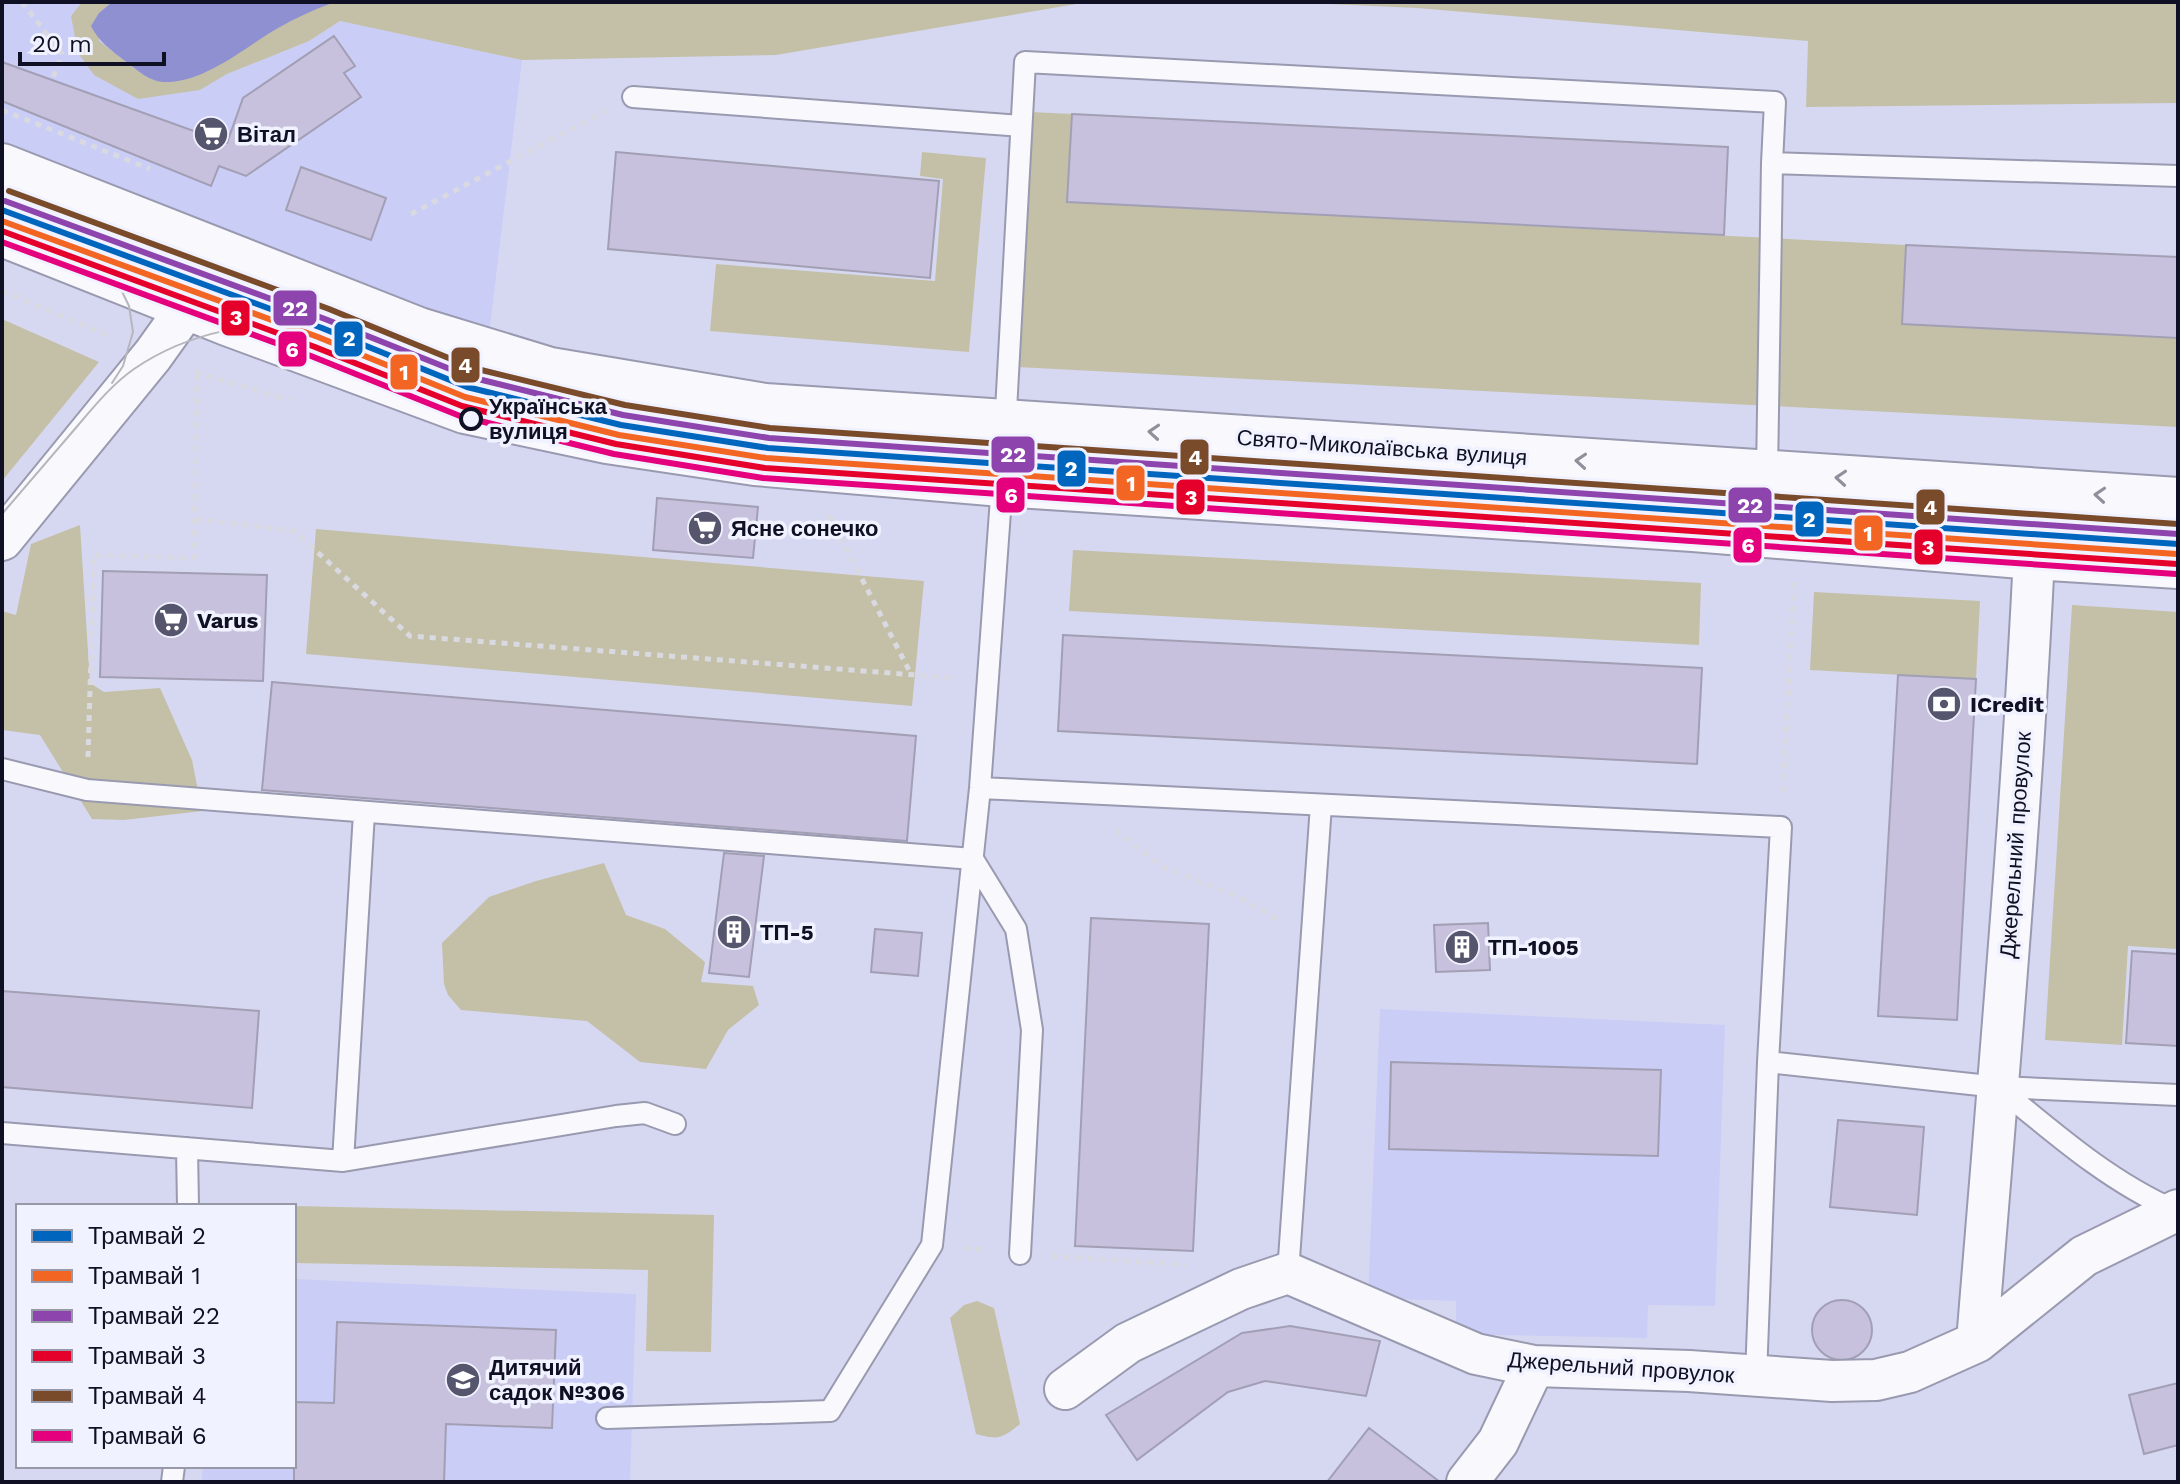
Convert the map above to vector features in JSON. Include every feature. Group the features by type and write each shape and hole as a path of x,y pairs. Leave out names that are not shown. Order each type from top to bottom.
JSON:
{"main road":[{"name":"Свято-Миколаївська вулиця","path":"2,166 419,330 550,370 765,406 2178,500"},
{"path":"2,234 227,323 465,411 607,441 755,463 1002,484 2178,566"}],"street":[{"path":"2,540 153,355 188,306 212,248"},
{"name":"Джерельний провулок","path":"1977,1342 1998,1087 2037,491"},
{"name":"Джерельний провулок","path":"1288,1273 1476,1354 1534,1366 1832,1381 1876,1380 1910,1372 1977,1342 2084,1256 2177,1210"},
{"path":"1065,1389 1128,1343 1241,1289 1288,1273"},
{"path":"1467,1482 1498,1442 1534,1366"}],"lane":[{"path":"607,1418 830,1411 932,1245 980,788 1002,484 1025,62 1775,102 1767,473 1781,536"},
{"path":"633,97 1021,126"},
{"path":"1772,163 2178,176"},
{"path":"2,769 87,790 973,859"},
{"path":"980,788 1781,827 1756,1376"},
{"path":"1288,1273 1321,805"},
{"path":"343,1161 364,813"},
{"path":"973,859 1016,929 1032,1030 1020,1254"},
{"path":"1768,1062 1998,1087 2178,1095"},
{"path":"1998,1087 2072,1147 2143,1197 2177,1210"},
{"path":"2,1133 343,1161 616,1116 645,1113 675,1124"},
{"path":"187,1148 188,1204"}],"path":[{"path":"22,2 62,54 52,80"},
{"path":"411,214 633,97"},
{"path":"2,110 152,170"},
{"path":"36,124 39,116"},
{"path":"87,790 94,555 194,558 197,373"},
{"path":"827,510 911,675"},
{"path":"195,519 294,531 410,636 988,681"},
{"path":"1781,536 1781,827"},
{"path":"1068,793 1161,866 1239,897 1311,941"},
{"path":"932,1245 1196,1265"}],"shaded area":[{"path":"2,2 82,2 71,16 200,90 227,74 309,41 340,21 522,60 487,351 2,166"},
{"path":"82,2 112,2 99,13 99,41 141,73 269,2 1088,2 776,55 522,60 340,21 309,41 227,74 200,90 138,99 94,75 78,53 71,16"},
{"path":"1285,2 2178,2 2178,103 1806,107 1808,41 1417,8"},
{"path":"1031,112 1072,114 1067,202 1906,245 1902,324 2178,338 2178,427 1017,367"},
{"path":"922,152 986,158 969,352 710,331 716,264 935,281 943,179 920,176"},
{"path":"2,319 99,362 2,481"},
{"path":"80,525 90,683 104,692 160,688 192,760 202,811 124,820 92,819 40,735 2,730 2,611 16,615 31,544"},
{"path":"316,529 924,581 912,706 306,654"},
{"path":"1073,550 1701,583 1699,645 1069,611"},
{"path":"1814,592 1980,601 1976,679 1810,670"},
{"path":"2072,605 2178,612 2178,949 2128,946 2122,1045 2045,1040"},
{"path":"604,863 626,915 665,929 705,962 701,982 753,986 759,1005 728,1030 706,1069 640,1062 587,1021 461,1010 448,995 444,984 442,943 489,897"},
{"path":"1380,1009 1725,1025 1715,1306 1648,1305 1647,1338 1456,1334 1456,1301 1368,1298"},
{"path":"296,1206 714,1215 711,1352 646,1351 648,1270 296,1263"},
{"name":"Дитячий садок №306","path":"296,1279 636,1294 630,1482 202,1482 203,1468 296,1468"},
{"path":"977,1301 994,1308 1020,1424 1000,1437 976,1434 950,1318 964,1305"}],"water":[{"path":"112,2 335,2 284,25 208,71 168,82 156,81 140,72 94,32 91,26 99,13"}],"building":[{"path":"334,36 355,66 344,73 361,97 246,176 219,166 211,186 2,101 2,62 227,143 243,98"},
{"path":"1072,114 1728,147 1724,235 1067,202"},
{"path":"616,152 939,181 930,278 608,249"},
{"path":"301,167 386,198 371,240 286,210"},
{"path":"1906,245 2178,257 2178,338 1902,324"},
{"name":"Ясне сонечко","path":"657,498 758,507 753,558 653,550"},
{"path":"103,571 267,575 263,681 100,677"},
{"path":"1063,635 1702,668 1697,764 1058,731"},
{"path":"1898,675 1976,679 1957,1020 1878,1016"},
{"path":"272,682 916,736 907,841 262,790"},
{"name":"ТП-5","path":"724,853 764,856 749,977 709,973"},
{"path":"1091,918 1209,924 1193,1251 1075,1246"},
{"name":"ТП-1005","path":"1488,923 1490,970 1436,972 1434,925"},
{"path":"875,929 922,933 918,976 871,972"},
{"path":"2132,951 2178,954 2178,1046 2126,1043"},
{"path":"2,991 259,1011 252,1108 2,1087"},
{"path":"1391,1062 1661,1070 1658,1156 1389,1149"},
{"path":"1838,1120 1924,1127 1917,1215 1830,1207"},
{"path":"1842,1300 1854,1302 1863,1309 1870,1318 1870,1342 1863,1351 1854,1358 1842,1360 1830,1358 1821,1351 1814,1342 1812,1330 1814,1318 1821,1309 1830,1302"},
{"path":"337,1322 556,1330 552,1428 446,1424 444,1482 294,1482 296,1402 334,1403"},
{"path":"1290,1326 1380,1341 1366,1396 1265,1381 1228,1392 1137,1460 1106,1415 1242,1333"},
{"path":"2178,1383 2178,1445 2144,1454 2129,1395"},
{"path":"1369,1428 1440,1482 1327,1482"}],"tram line":[{"name":"4","path":"9,191 329,309 473,368 625,405 770,428 2178,524"},
{"name":"22","path":"5,201 325,319 470,377 623,415 769,438 2178,534"},
{"name":"2","path":"2,210 322,328 467,387 621,425 768,448 2178,544"},
{"path":"60,215 100,246 129,306 133,332 123,366 112,383"},
{"name":"1","path":"2,221 318,337 465,397 619,435 766,458 2177,554"},
{"name":"3","path":"2,231 315,347 462,406 616,444 765,468 2177,564"},
{"name":"6","path":"2,242 311,356 460,416 614,454 763,478 2176,574"},
{"path":"2,514 110,390 155,356 200,337 224,331 273,325 322,328"}],"place":[{"name":"Вітал","path":"211,134"},
{"name":"Українська вулиця","path":"471,419"},
{"name":"Ясне сонечко","path":"705,528"},
{"name":"Varus","path":"171,620"},
{"name":"ICredit","path":"1944,704"},
{"name":"ТП-5","path":"734,932"},
{"name":"ТП-1005","path":"1462,947"},
{"name":"Дитячий садок №306","path":"463,1380"}]}
